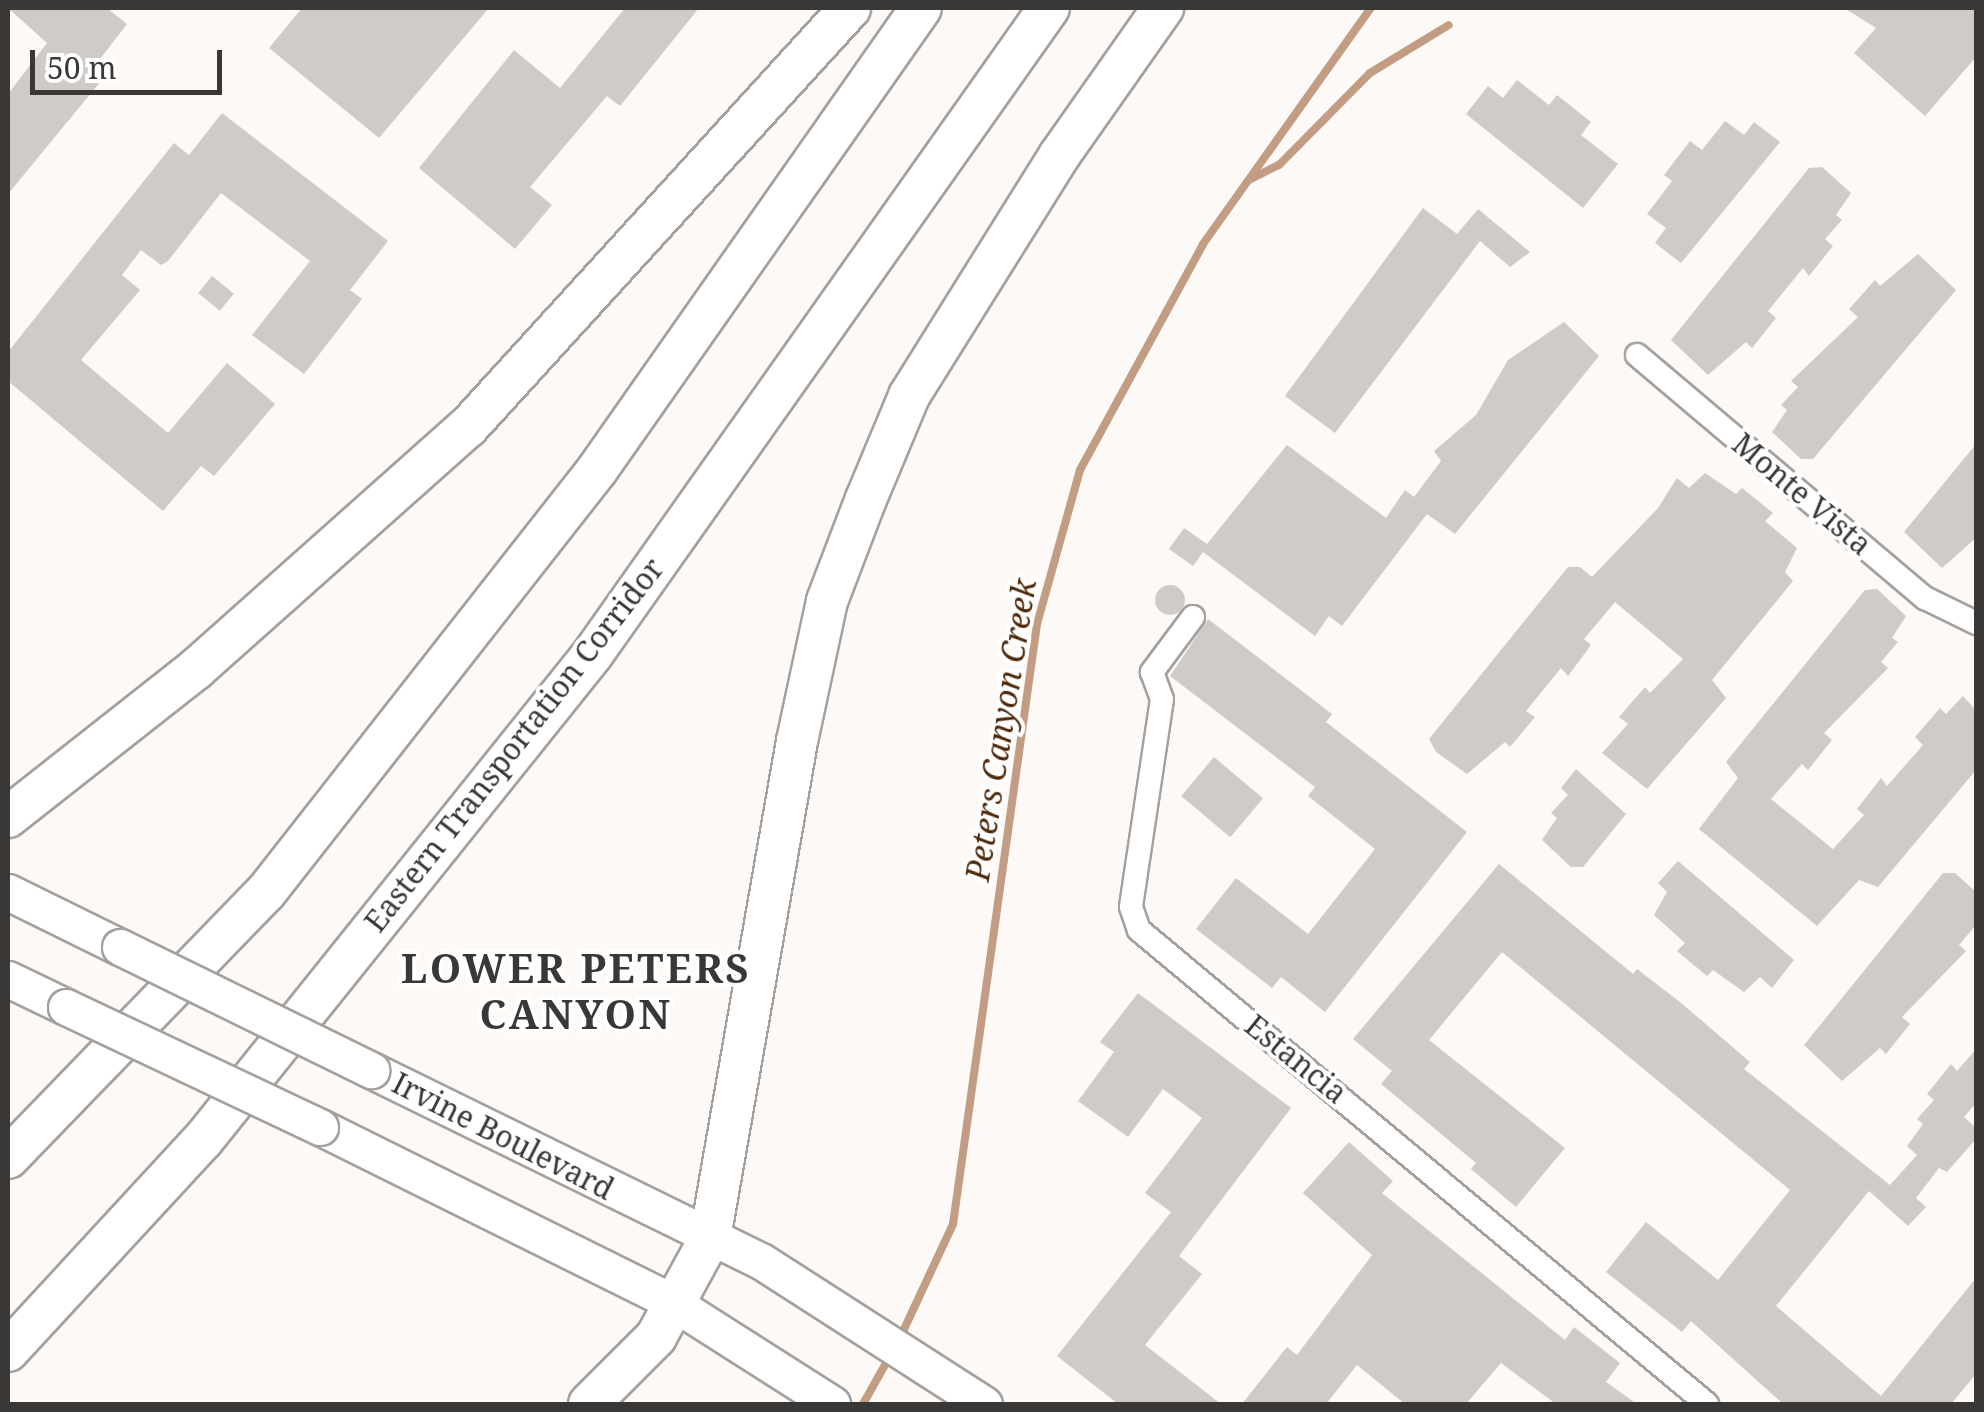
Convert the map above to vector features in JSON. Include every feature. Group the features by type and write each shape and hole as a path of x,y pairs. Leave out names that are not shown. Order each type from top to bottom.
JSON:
{"highway":[{"path":"8,818 196,669 468,428 850,8"},
{"path":"8,1158 266,892 597,470 921,8"},
{"name":"Eastern Transportation Corridor","path":"8,1351 203,1140 592,655 1049,8"},
{"path":"589,1404 656,1337 710,1238 754,1015 770,880 827,601 909,396 1059,156 1162,8"}],"main road":[{"name":"Irvine Boulevard","path":"8,892 817,1294 981,1403"},
{"path":"8,979 320,1127 672,1302 832,1404"}],"street":[{"name":"Monte Vista","path":"1637,355 1925,598 1976,620"},
{"name":"Estancia","path":"1194,617 1152,672 1162,699 1131,906 1139,930 1706,1404"}],"building":[{"path":"8,8 107,8 127,24 90,72 101,81 8,194 8,94 47,43"},
{"path":"302,8 489,8 379,138 269,48"},
{"path":"625,8 699,8 620,106 607,96 530,187 552,205 515,249 419,168 514,50 560,88"},
{"path":"1844,8 1976,8 1976,57 1925,116 1854,53 1876,28"},
{"path":"1517,80 1549,105 1557,95 1591,122 1581,135 1618,164 1583,208 1466,114 1488,86 1503,98"},
{"path":"222,113 388,241 350,290 362,299 304,374 252,335 310,261 221,193 168,261 161,265 141,250 122,275 140,290 81,360 168,433 227,363 275,404 214,476 201,466 163,511 8,381 8,352 174,143 189,155"},
{"path":"1725,121 1744,135 1754,122 1780,142 1681,263 1655,243 1666,228 1647,214 1672,181 1664,175 1690,141 1702,150"},
{"path":"1822,167 1851,193 1836,215 1842,220 1825,239 1833,246 1809,276 1803,268 1768,311 1776,318 1752,348 1746,342 1708,375 1671,340 1809,168"},
{"path":"1423,208 1457,234 1478,209 1530,252 1510,267 1480,241 1335,433 1285,396"},
{"path":"1918,254 1956,290 1813,459 1801,459 1772,432 1787,410 1781,405 1798,387 1791,381 1858,317 1849,309 1875,280 1880,286"},
{"path":"212,276 234,294 220,311 198,293"},
{"path":"1564,322 1599,356 1455,534 1427,514 1342,626 1329,616 1315,636 1203,552 1193,566 1169,549 1184,528 1207,544 1287,445 1386,518 1405,490 1414,497 1441,461 1434,451 1476,415 1508,360"},
{"path":"1976,444 1976,538 1942,568 1904,532"},
{"path":"1705,473 1736,494 1742,488 1773,513 1765,521 1797,548 1785,572 1793,581 1712,680 1726,698 1647,789 1602,753 1628,724 1619,717 1645,687 1650,693 1683,659 1615,602 1584,639 1591,645 1568,676 1561,668 1526,711 1535,717 1510,747 1505,742 1467,774 1436,752 1429,739 1568,567 1580,567 1592,577 1658,508 1677,478 1689,488"},
{"path":"1170,585 1181,589 1185,600 1181,611 1170,615 1159,611 1155,600 1159,589"},
{"path":"1877,589 1906,616 1892,638 1898,642 1881,662 1888,668 1824,733 1832,740 1808,770 1802,764 1771,799 1833,849 1864,815 1857,809 1881,778 1887,786 1923,745 1915,737 1940,708 1946,714 1963,696 1976,710 1976,770 1878,887 1859,880 1817,926 1699,829 1738,778 1726,762 1865,590"},
{"path":"1208,619 1332,714 1326,722 1467,832 1325,1012 1281,977 1272,988 1196,929 1236,878 1308,934 1375,849 1308,796 1315,787 1170,676"},
{"path":"1214,757 1263,798 1230,837 1181,796"},
{"path":"1576,769 1626,814 1583,867 1571,867 1542,840 1557,818 1551,813 1568,795 1561,788"},
{"path":"1678,861 1794,960 1772,988 1760,977 1744,992 1713,970 1707,976 1677,951 1685,943 1654,915 1667,892 1658,883"},
{"path":"1499,864 1633,974 1637,969 1680,1002 1750,1062 1744,1069 1890,1185 1917,1155 1907,1146 1923,1124 1917,1119 1934,1100 1927,1094 1951,1064 1957,1071 1976,1049 1976,1103 1964,1117 1976,1128 1976,1139 1947,1172 1939,1168 1916,1198 1926,1207 1908,1226 1869,1191 1776,1306 1881,1396 1976,1278 1976,1374 1951,1404 1783,1404 1691,1321 1682,1332 1606,1272 1646,1222 1718,1280 1790,1190 1502,952 1429,1040 1565,1148 1516,1207 1471,1169 1476,1163 1381,1084 1392,1071 1353,1039"},
{"path":"1943,873 1955,873 1976,892 1976,925 1959,945 1966,951 1902,1017 1910,1024 1886,1054 1880,1048 1842,1081 1804,1045"},
{"path":"1138,993 1291,1108 1179,1256 1202,1274 1145,1345 1221,1404 1118,1404 1057,1356 1171,1212 1145,1193 1202,1118 1163,1089 1128,1137 1078,1101 1114,1052 1100,1042"},
{"path":"1349,1142 1393,1181 1382,1193 1565,1340 1574,1327 1620,1363 1606,1382 1637,1404 1556,1404 1501,1363 1466,1404 1405,1404 1357,1365 1326,1404 1242,1404 1287,1347 1297,1355 1372,1255 1303,1193"}],"waterway":[{"name":"Peters Canyon Creek","path":"899,1340 953,1224 1037,624 1080,470 1203,244 1371,8"},
{"path":"1249,180 1279,165 1370,73 1449,25"},
{"name":"Peters Canyon Creek","path":"863,1404 890,1356"}],"district":[{"name":"LOWER PETERS CANYON","path":"576,991"}]}
